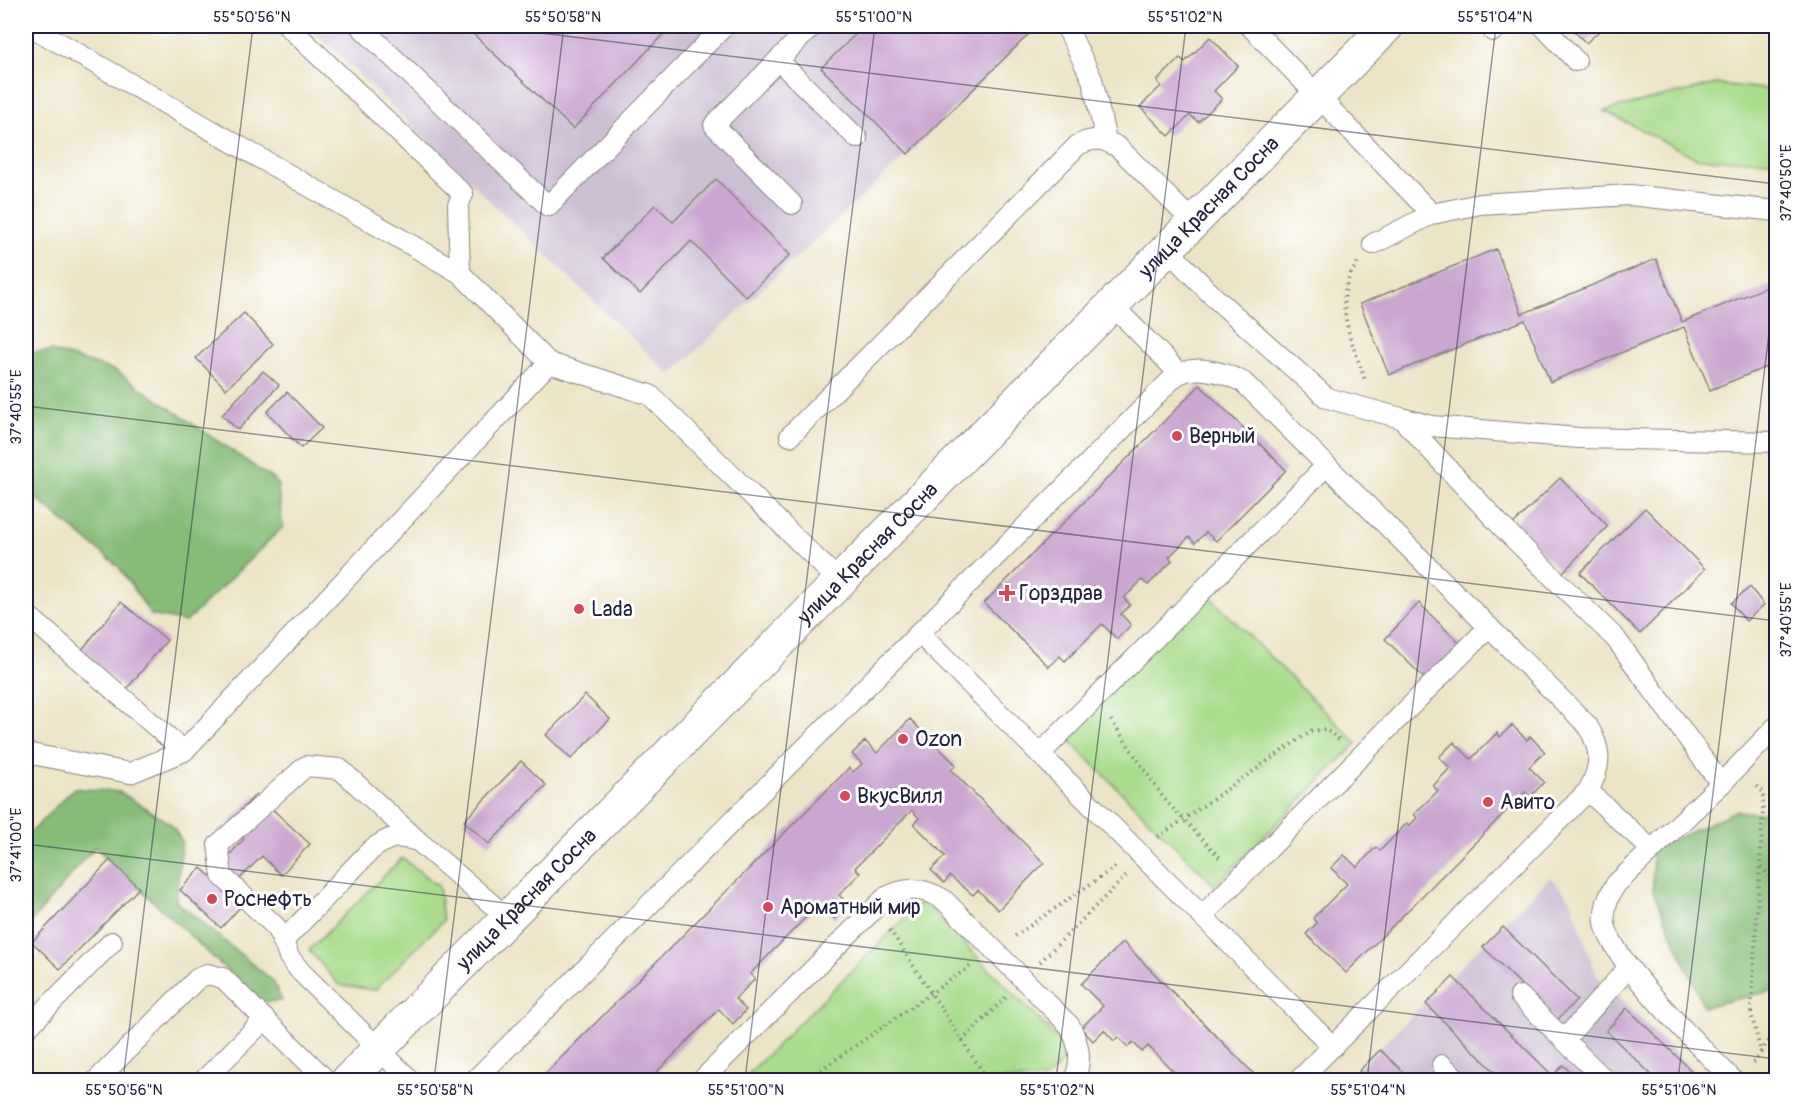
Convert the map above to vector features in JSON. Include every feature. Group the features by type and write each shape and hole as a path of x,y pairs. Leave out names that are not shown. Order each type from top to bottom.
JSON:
{"street":[{"name":"улица Красная Сосна","path":"348,1080 509,920 1387,26"}],"lane":[{"path":"30,26 460,273 549,363 650,394 840,582"},
{"path":"288,26 463,194 458,205 460,273"},
{"path":"360,26 548,206 724,26"},
{"path":"792,204 714,125 812,26"},
{"path":"1066,26 1092,79 1106,140"},
{"path":"1250,26 1432,214"},
{"path":"1544,26 1576,61"},
{"path":"778,60 857,138"},
{"path":"790,436 1078,145 1091,139 1106,140 1119,148 1194,222"},
{"path":"1373,244 1432,214 1480,204 1630,195 1776,212"},
{"path":"1167,249 1214,297 1327,398 1431,426 1579,438 1776,442"},
{"path":"1112,305 1179,373"},
{"path":"26,753 130,773 184,750 549,363"},
{"path":"475,1080 1179,373 1216,372 1243,382 1587,725 1600,754 1597,776 1588,791 1299,1080"},
{"path":"1401,418 1506,531 1616,639 1721,784"},
{"path":"1040,754 1326,466"},
{"path":"26,614 184,750"},
{"path":"1202,916 1489,627"},
{"path":"919,633 1333,1047"},
{"path":"1733,1080 1628,968 1605,923 1607,898 1616,884 1740,766 1776,727"},
{"path":"410,1080 301,972 289,957 274,926 222,876 218,845 306,766 340,769 509,920"},
{"path":"1588,791 1652,850"},
{"path":"283,941 370,850 387,838 401,836 418,841"},
{"path":"702,1080 886,897 899,891 922,890 934,893 944,900 1070,1026 1078,1045 1080,1058 1074,1080"},
{"path":"26,1029 112,942"},
{"path":"1564,1040 1628,968"},
{"path":"97,1080 197,979 207,974 223,978 326,1080"},
{"path":"1520,996 1605,1080"},
{"path":"204,1080 265,1019"},
{"path":"1442,1065 1458,1080"}],"path":[{"path":"1373,244 1350,273 1342,297 1346,322 1376,412"},
{"path":"806,1080 994,950 1141,854 1182,820 1318,728 1332,732 1358,758"},
{"path":"1118,734 1145,774 1182,820 1240,878"},
{"path":"1740,766 1763,792 1751,1013 1761,1052"},
{"path":"962,1041 1141,854"},
{"path":"1760,867 1776,883"},
{"path":"875,907 988,1080"},
{"path":"1750,1066 1776,1030"}],"shaded area":[{"path":"309,26 1037,26 908,154 670,375"},
{"path":"1550,877 1571,899 1596,975 1703,1080 1366,1080 1356,1071"}],"green space":[{"path":"1716,84 1776,90 1776,161 1698,159 1604,111"},
{"path":"52,351 116,371 277,482 283,527 186,622 151,615 119,567 26,490 26,353"},
{"path":"1207,594 1357,743 1215,886 1065,736"},
{"path":"74,788 120,792 171,824 182,841 176,901 273,981 282,1001 261,1002 95,847 26,928 26,837"},
{"path":"1776,793 1776,990 1704,1007 1653,891 1652,850 1735,811 1763,813"},
{"path":"402,858 439,887 443,921 375,990 339,985 309,950"},
{"path":"922,901 1072,1053 1045,1080 742,1080"}],"building":[{"path":"465,26 671,26 573,129"},
{"path":"864,26 1037,26 908,154 821,68"},
{"path":"1569,26 1605,26 1586,43"},
{"path":"1210,37 1238,66 1214,91 1222,99 1198,122 1190,115 1169,136 1140,107 1161,86 1157,81 1180,58 1185,62"},
{"path":"716,179 790,255 746,297 691,241 640,294 603,258 655,205 673,222"},
{"path":"1496,249 1522,314 1656,259 1682,322 1776,283 1776,363 1710,390 1684,327 1550,382 1525,320 1389,375 1360,304"},
{"path":"244,313 273,344 226,389 196,358"},
{"path":"263,371 279,385 238,430 222,415"},
{"path":"1200,385 1286,470 1216,541 1206,532 1195,543 1189,537 1169,557 1172,561 1148,585 1142,580 1124,598 1130,605 1121,614 1131,625 1117,639 1102,624 1065,661 1060,656 1049,667 984,603"},
{"path":"287,392 322,428 301,448 267,412"},
{"path":"1560,478 1608,526 1562,573 1513,524"},
{"path":"1645,508 1705,569 1640,634 1580,573"},
{"path":"1750,587 1764,605 1746,621 1731,603"},
{"path":"121,602 167,640 126,690 80,652"},
{"path":"1419,603 1462,646 1428,682 1385,639"},
{"path":"585,695 610,719 571,759 546,735"},
{"path":"910,719 956,765 951,770 1044,863 998,910 978,890 973,895 950,876 944,883 931,870 945,856 914,824 919,818 912,810 855,868 860,873 839,895 849,905 835,919 819,904 750,974 755,979 735,999 746,1010 733,1024 719,1009 654,1075 656,1077 653,1080 539,1080 849,768 853,772 862,764 852,754 865,741 877,753"},
{"path":"1512,725 1527,740 1530,736 1545,752 1529,767 1544,782 1530,797 1525,792 1346,973 1306,934 1317,923 1313,918 1347,884 1331,868 1344,855 1357,867 1376,847 1380,851 1407,823 1409,826 1417,818 1414,814 1438,791 1433,786 1450,768 1439,757 1454,742 1471,759 1497,733 1500,737"},
{"path":"521,761 546,785 489,844 464,821"},
{"path":"256,794 310,844 281,875 262,856 227,892 241,906 221,928 180,890 201,868 210,876 244,839 228,824"},
{"path":"110,860 139,888 60,969 32,942"},
{"path":"1503,927 1577,1000 1557,1020 1483,947"},
{"path":"1123,942 1260,1080 1170,1080 1176,1074 1148,1046 1142,1052 1133,1042 1128,1047 1118,1037 1114,1041 1104,1030 1093,1041 1081,1028 1103,1006 1081,984"},
{"path":"1453,977 1553,1076 1563,1065 1579,1080 1503,1080 1426,1004"},
{"path":"1627,1008 1701,1080 1657,1080 1606,1031"},
{"path":"1380,1050 1412,1080 1369,1080 1359,1071"}],"place":[{"name":"Верный","path":"1177,436"},
{"name":"Горздрав","path":"1007,593"},
{"name":"Lada","path":"579,609"},
{"name":"Ozon","path":"903,739"},
{"name":"ВкусВилл","path":"845,796"},
{"name":"Авито","path":"1488,802"},
{"name":"Роснефть","path":"212,899"},
{"name":"Ароматный мир","path":"768,907"}]}
